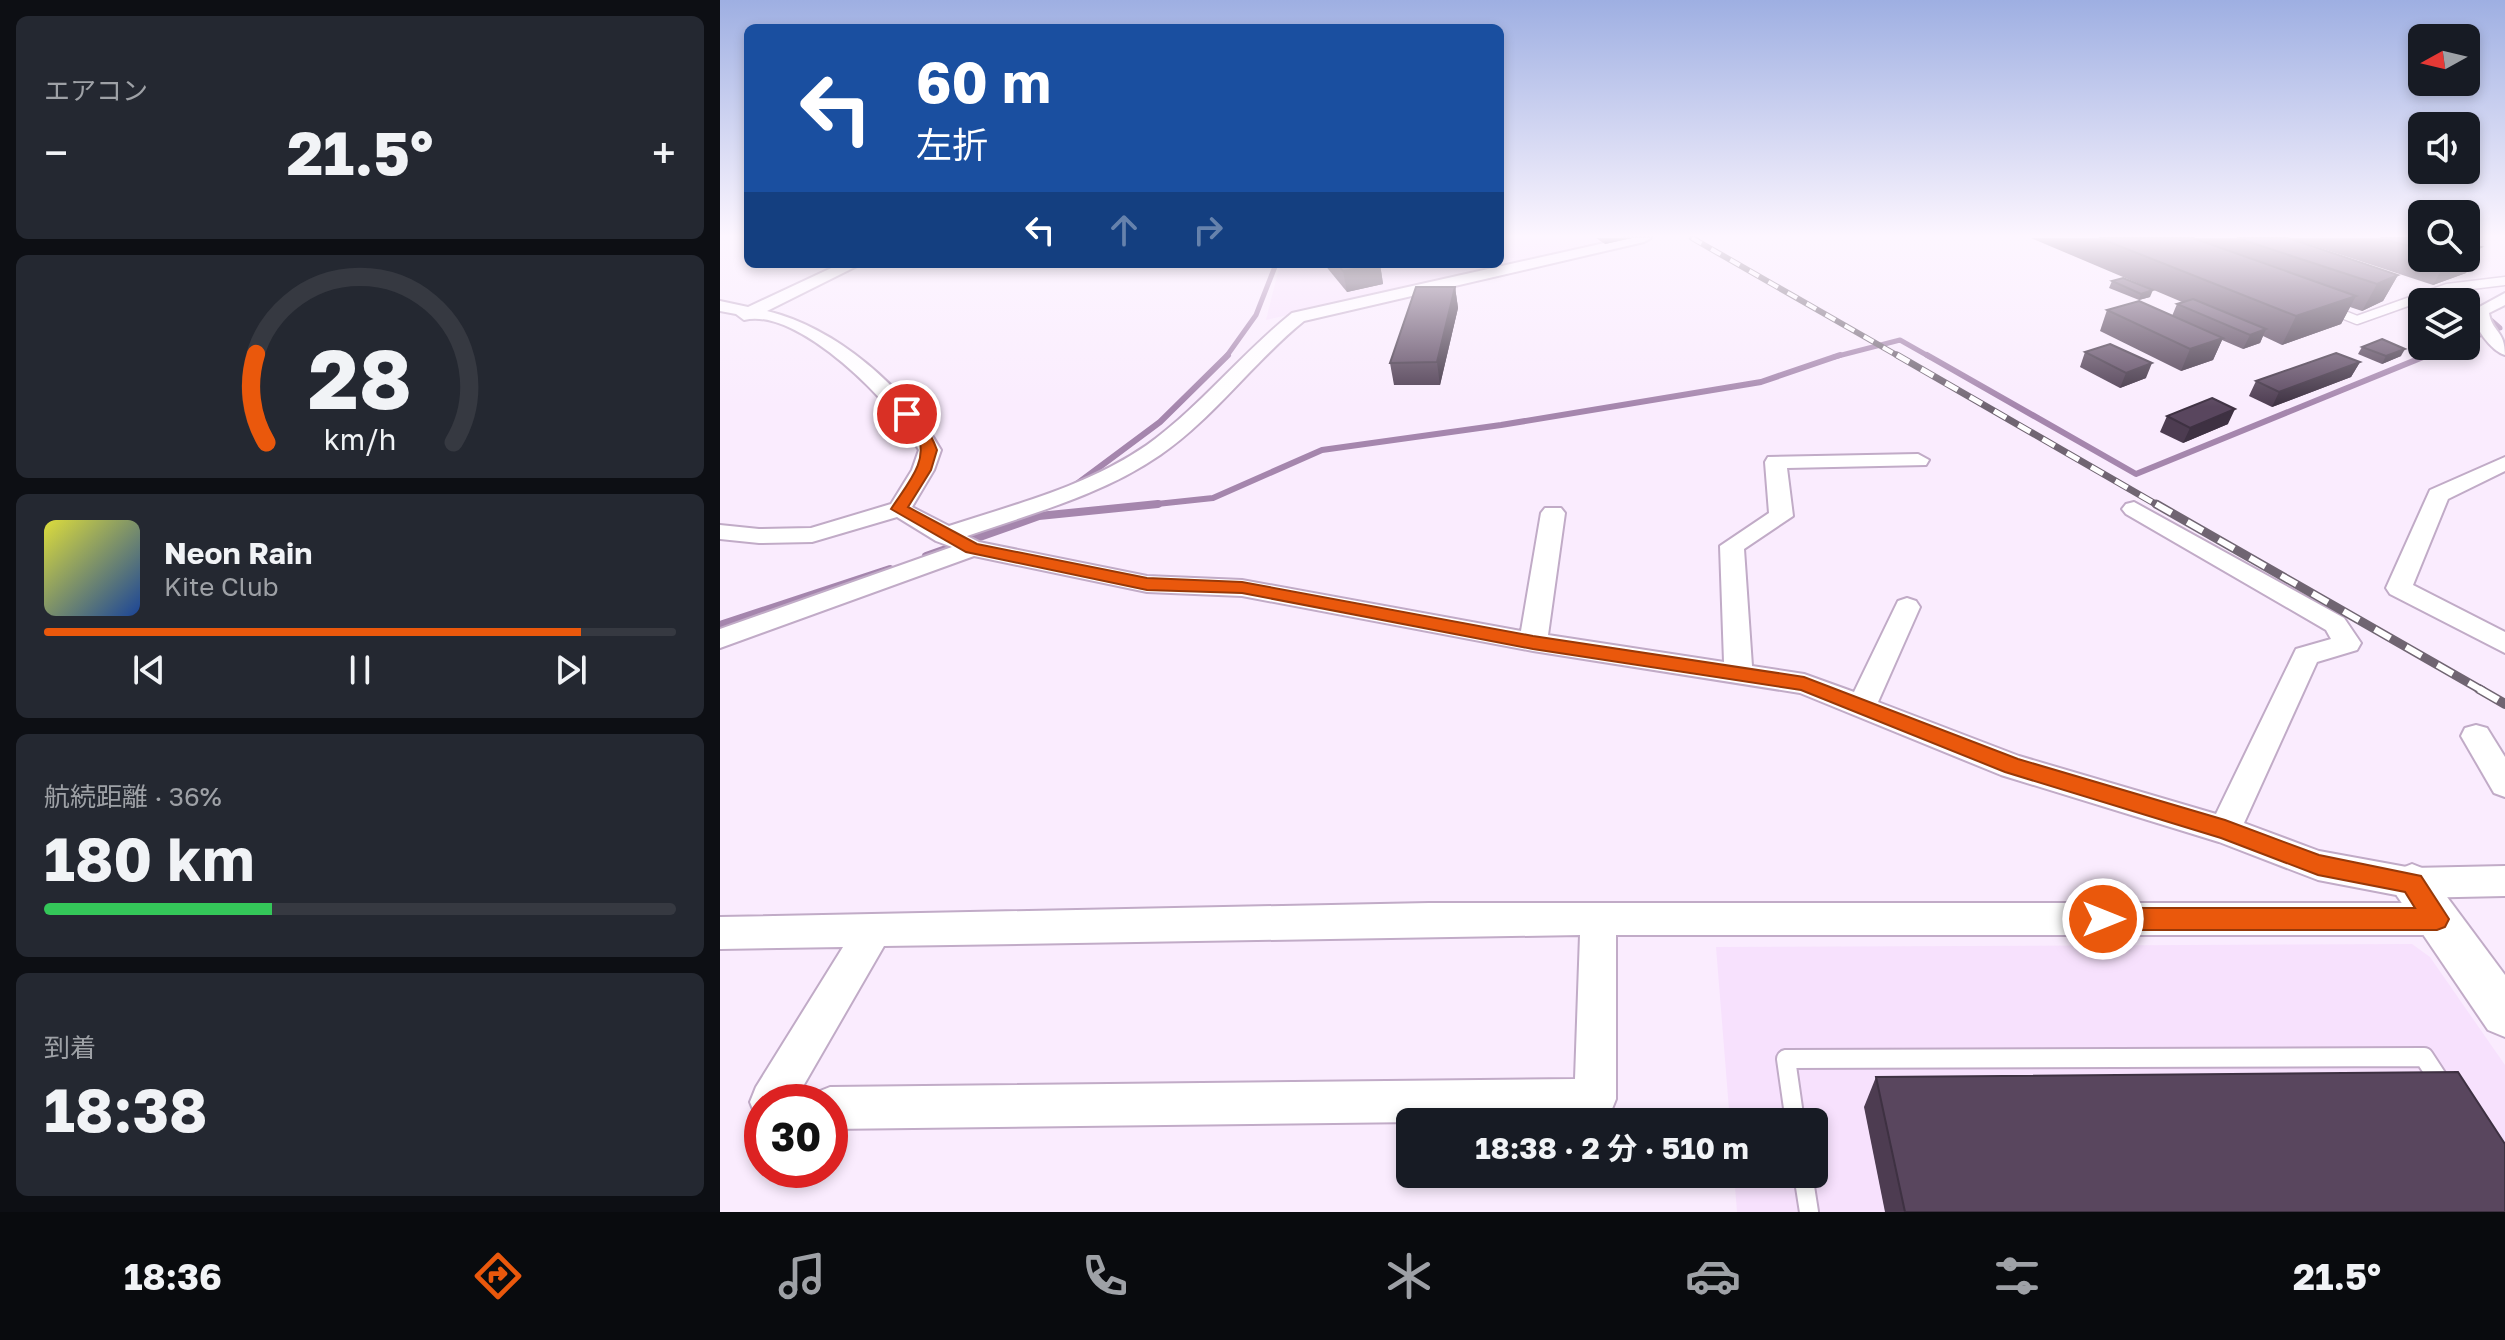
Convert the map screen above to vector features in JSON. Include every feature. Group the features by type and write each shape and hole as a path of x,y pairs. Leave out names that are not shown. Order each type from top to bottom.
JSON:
{"street":[{"path":"720,325 788,295"},
{"path":"944,536 1074,491 1129,466 1178,432 1276,333 1298,317 1396,295"},
{"path":"2505,298 2480,311 2481,320 2505,350"},
{"path":"720,306 801,326 832,344 924,435 930,450 923,470 899,509 812,535 759,536 720,532"},
{"path":"1739,674 1732,546 1781,516 1776,462 1918,460"},
{"path":"2505,463 2438,495 2399,588 2505,644"},
{"path":"899,509 944,536 972,548 1147,584 1242,588 1533,642 1804,684 2012,766 2225,830 2424,901 2505,1014"},
{"path":"2134,509 2335,624 2347,643 2306,656 2225,830"},
{"path":"1533,642 1553,513"},
{"path":"720,639 972,548"},
{"path":"1862,706 1907,607"},
{"path":"2476,736 2505,784"},
{"path":"720,933 1598,919 2424,901 2505,881"},
{"path":"848,1108 1595,1099 1598,919"},
{"path":"782,1084 874,929"}],"lane":[{"path":"2328,309 2357,320 2429,295"},
{"path":"1793,1108 1786,1059 2424,1057 2448,1095"},
{"path":"1805,1188 1809,1212"}],"shaded area":[{"path":"1272,295 1381,295 1266,320"},
{"path":"2412,944 2430,957 2505,1065 2505,1212 1737,1212 1735,1188 1828,1188 1828,1108 1729,1108 1716,947"}],"building":[{"path":"1413,295 1453,295 1437,362 1390,363"},
{"path":"2242,295 2356,296 2296,316"},
{"path":"2193,299 2266,329 2250,335 2177,304"},
{"path":"2139,301 2223,338 2190,349 2107,310"},
{"path":"2382,339 2405,349 2386,356 2362,347"},
{"path":"2110,344 2152,363 2126,373 2085,352"},
{"path":"2336,353 2360,362 2279,392 2256,381"},
{"path":"2212,398 2235,409 2190,428 2167,416"},
{"path":"2458,1072 2505,1144 2505,1212 1905,1212 1876,1077"}],"waterway":[{"path":"1226,357 1256,315 1264,295"},
{"path":"2480,335 2500,328 2485,315"},
{"path":"1835,357 1900,340 1930,357"},
{"path":"1835,357 1840,355"},
{"path":"1927,355 2136,474 2416,360"},
{"path":"1070,489 1160,422 1226,357"},
{"path":"1138,506 1213,498 1322,450 1501,425 1761,382 1835,357"},
{"path":"926,556 1039,516 1158,504"},
{"path":"720,625 890,569"}],"railway":[{"path":"1791,295 1900,357"},
{"path":"1897,355 2159,506"},
{"path":"2156,504 2483,691"},
{"path":"2479,689 2505,704"}],"route":[{"path":"907,414 924,435 930,450 923,470 899,509 944,536 972,548 1147,584 1242,588 1533,642 1804,684 2012,766 2225,830 2318,865 2412,883 2437,919 2103,919"}]}
